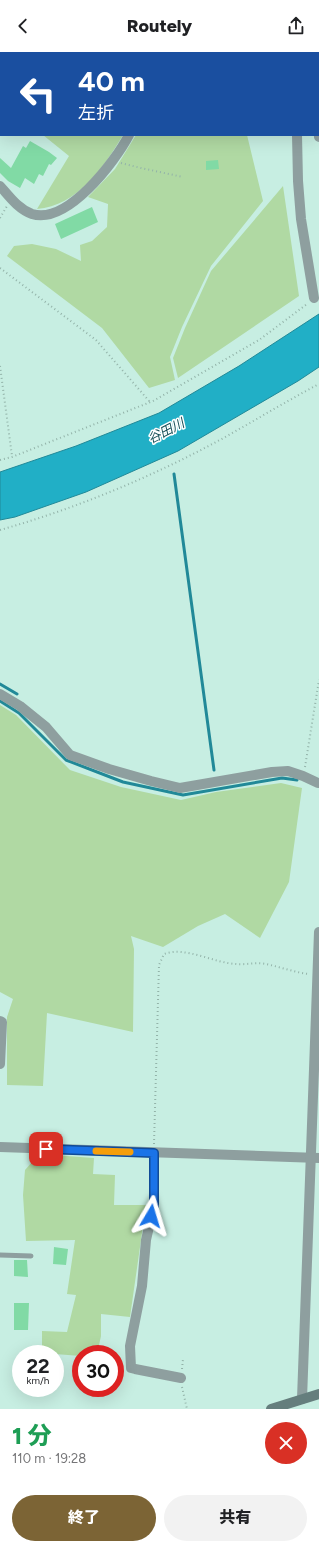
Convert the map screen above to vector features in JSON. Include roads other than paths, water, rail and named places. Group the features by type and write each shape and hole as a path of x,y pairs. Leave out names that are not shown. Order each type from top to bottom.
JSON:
{"main road":[{"path":"271,1409 287,1407 302,1399 319,1394"}],"street":[{"path":"0,186 20,207 29,213 40,216 51,214 64,208 92,185 114,160 128,136"},
{"path":"297,136 300,219 314,298"},
{"path":"0,694 20,706 46,727 70,755 151,781 180,788 272,772 288,771 318,783"},
{"path":"302,1399 315,1158 319,932"},
{"path":"0,1021 2,1022 0,1064"},
{"path":"0,1148 315,1158"},
{"path":"154,1153 154,1205 146,1240 142,1286 130,1346 130,1363 131,1368 181,1378"}],"lane":[{"path":"0,1255 32,1256"}],"water":[{"name":"谷田川","path":"319,314 319,367 298,381 178,451 86,492 15,517 0,520 0,472 76,446 159,413 239,366"}],"waterway":[{"path":"174,474 214,770"},
{"path":"0,684 17,694"},
{"path":"0,701 19,713 66,760 123,782 183,795 282,778 297,780"}]}
